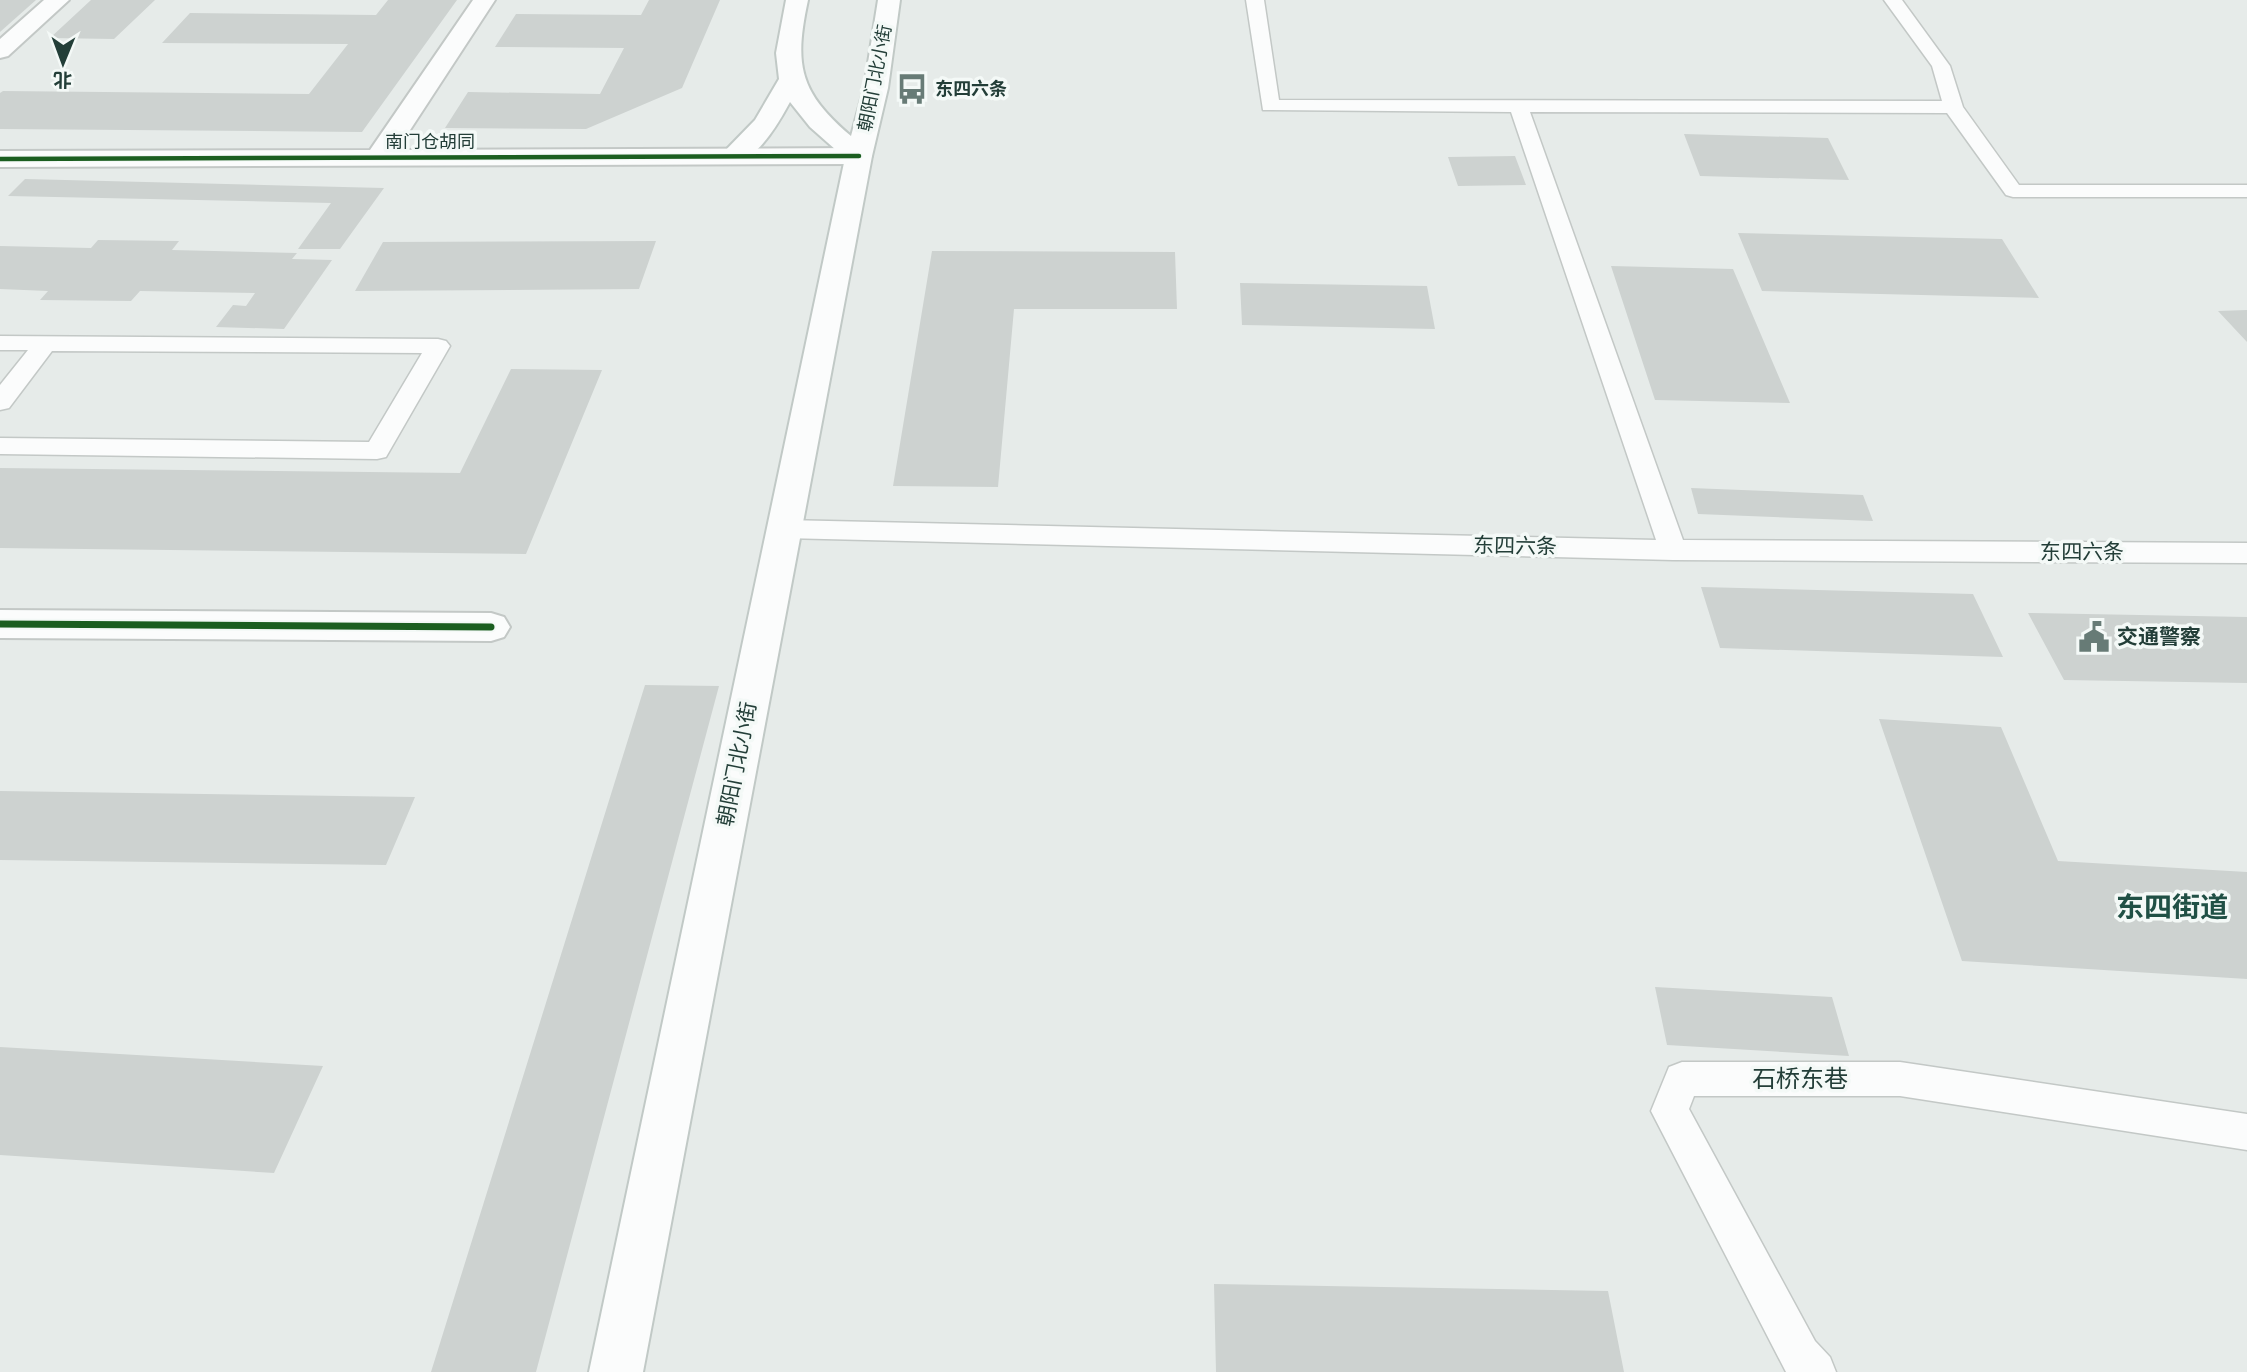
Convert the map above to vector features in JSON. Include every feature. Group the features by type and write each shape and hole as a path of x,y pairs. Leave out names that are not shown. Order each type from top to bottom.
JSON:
{"main road":[{"path":"0,51 58,0"},
{"path":"379,158 484,0"},
{"name":"朝阳门北小街","path":"797,0 786,40 791,80 807,113 859,156"},
{"name":"朝阳门北小街","path":"616,1372 859,156 876,88 889,0"},
{"path":"733,156 765,124 791,80"},
{"name":"南门仓胡同","path":"0,159 859,156"},
{"path":"0,624 491,627"}],"lane":[{"path":"1255,0 1270,106 1953,107"},
{"path":"1893,0 1941,66 1953,107 2013,191 2247,191"},
{"path":"1519,107 1673,550"},
{"path":"0,343 438,346 377,451 0,446"},
{"path":"0,401 46,343"},
{"name":"东四六条","path":"784,529 1673,550 2247,553"},
{"name":"石桥东巷","path":"1815,1372 1800,1356 1670,1111 1682,1079 1900,1079 2247,1132"}],"building":[{"path":"0,0 36,0 0,32"},
{"path":"91,0 155,0 114,39 50,38"},
{"path":"388,0 457,0 362,132 0,129 0,93 3,91 309,94 348,44 162,43 190,13 376,15"},
{"path":"649,0 720,0 682,88 586,129 445,128 468,92 600,94 624,48 495,47 516,14 641,15"},
{"path":"1684,134 1828,138 1849,180 1700,176"},
{"path":"1515,156 1526,185 1458,186 1448,157"},
{"path":"25,179 384,188 340,249 298,249 331,203 8,196"},
{"path":"1738,233 2002,239 2039,298 1762,291"},
{"path":"98,240 179,241 172,250 297,253 292,259 332,260 284,329 216,327 233,305 246,306 255,293 140,291 131,301 40,300 48,291 0,289 0,246 91,248"},
{"path":"656,241 639,289 355,291 383,242"},
{"path":"932,251 1175,252 1177,309 1014,309 998,487 893,486"},
{"path":"1611,266 1733,269 1790,403 1655,400"},
{"path":"1240,283 1427,286 1435,329 1242,325"},
{"path":"2247,310 2247,342 2218,311"},
{"path":"511,369 602,370 526,554 0,548 0,468 460,473"},
{"path":"1691,488 1863,495 1873,521 1698,514"},
{"path":"1701,587 1973,594 2003,657 1720,648"},
{"path":"2028,613 2247,617 2247,683 2064,680"},
{"path":"645,685 719,686 536,1372 431,1372"},
{"path":"1879,719 2001,727 2058,861 2247,872 2247,979 1962,961"},
{"path":"0,791 415,797 386,865 0,860"},
{"path":"1655,987 1832,997 1849,1056 1667,1045"},
{"path":"0,1047 323,1066 274,1173 0,1155"},
{"path":"1214,1284 1608,1291 1624,1372 1216,1372"}],"cycle path":[{"path":"0,159 859,156"},
{"path":"0,624 491,627"}],"place":[{"name":"东四六条","path":"912,89"},
{"name":"交通警察","path":"2094,637"}],"district":[{"name":"东四街道","path":"2172,907"}]}
